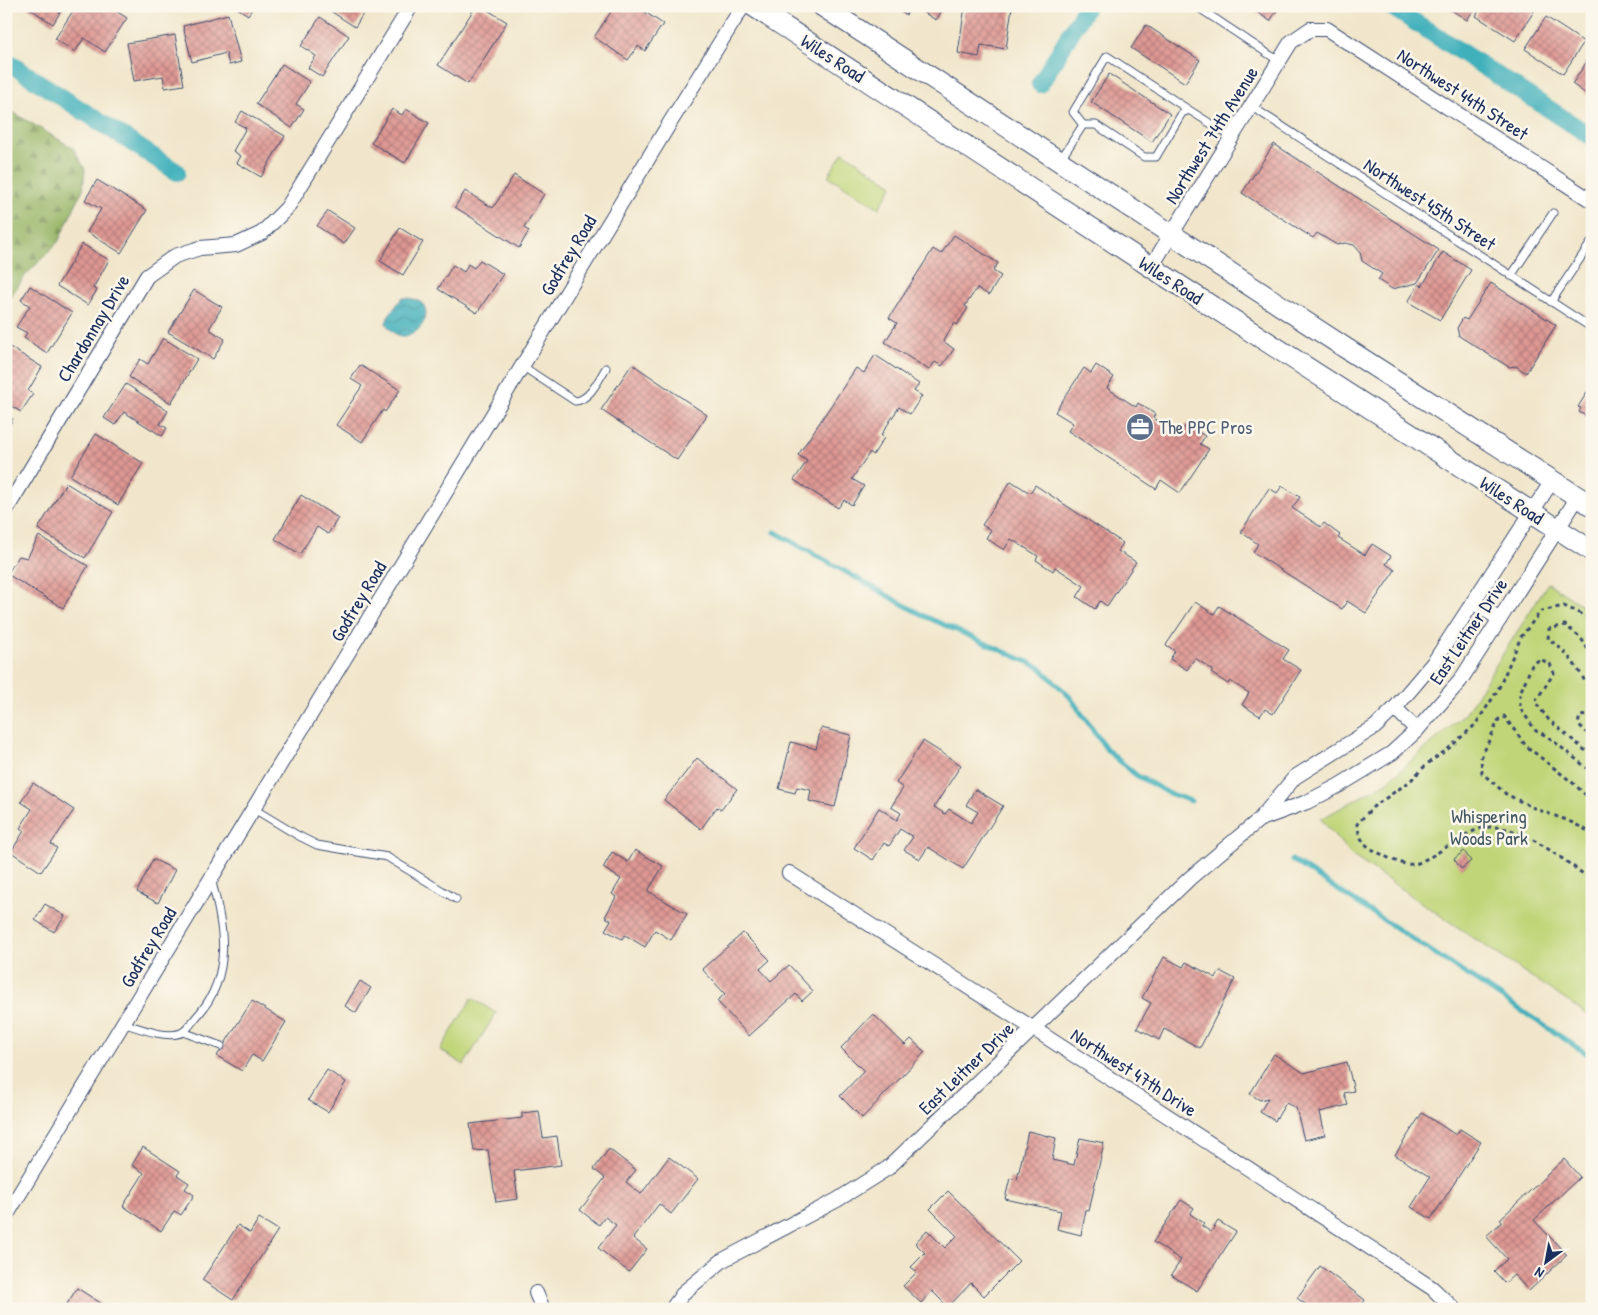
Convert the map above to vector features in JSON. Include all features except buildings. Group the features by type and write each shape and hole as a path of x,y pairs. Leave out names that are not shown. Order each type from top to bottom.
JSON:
{"main road":[{"name":"Wiles Road","path":"753,6 1151,267 1592,551"},
{"name":"Wiles Road","path":"822,6 1059,162 1585,502"}],"street":[{"name":"Chardonnay Drive","path":"6,510 147,276 175,256 200,248 236,245 262,232 287,208 411,6"},
{"name":"Godfrey Road","path":"6,1216 743,6"},
{"name":"Northwest 44th Street","path":"1310,30 1327,29 1592,200"},
{"name":"Northwest 74th Avenue","path":"1151,267 1291,42 1310,30"},
{"name":"East Leitner Drive","path":"672,1309 684,1292 723,1260 837,1200 888,1168 1190,878 1260,819 1295,777 1375,727 1396,708 1434,662 1552,481"},
{"name":"East Leitner Drive","path":"1260,819 1307,802 1338,786 1392,753 1417,730 1460,681 1558,529 1585,502"},
{"path":"1473,602 1500,619"},
{"path":"1396,708 1417,730"},
{"name":"Northwest 47th Drive","path":"789,873 1034,1029 1432,1288 1454,1309"},
{"path":"536,1293 543,1309"}],"lane":[{"path":"1196,6 1279,61"},
{"path":"1083,125 1073,112 1107,56 1232,137"},
{"name":"Northwest 45th Street","path":"1251,106 1592,328"},
{"path":"1083,125 1096,125 1144,157 1156,157 1182,113 1189,110"},
{"path":"1059,162 1083,125"},
{"path":"1511,276 1553,213"},
{"path":"1551,302 1592,240"},
{"path":"522,366 575,401 579,401 593,389 606,368"},
{"path":"254,809 297,835 318,845 387,857 456,899"},
{"path":"183,1032 205,1007 217,982 223,962 224,944 211,879"},
{"path":"123,1023 156,1033 172,1034 183,1032 221,1046"}],"path":[{"path":"1592,625 1588,617 1564,606 1541,611 1522,637 1498,690 1475,725 1448,749 1427,764 1409,782 1373,808 1357,824 1359,838 1368,847 1397,861 1414,864 1437,853 1472,831 1491,826 1505,829 1516,832 1537,843 1592,880"},
{"path":"1592,656 1581,638 1564,625 1549,629 1548,639 1559,646 1573,662 1592,695"},
{"path":"1592,756 1549,720 1535,702 1554,673 1550,664 1540,659 1532,666 1520,693 1520,708 1536,731 1547,736 1592,772"},
{"path":"1592,718 1589,715 1580,716 1578,724 1592,737"},
{"path":"1592,802 1573,783 1526,746 1504,716 1499,719 1482,758 1482,773 1506,794 1592,833"}],"green space":[{"path":"6,108 73,148 85,169 83,189 58,242 25,276 6,303"},
{"path":"843,152 893,185 879,208 828,176"},
{"name":"Whispering Woods Park","path":"1548,583 1592,612 1592,1018 1351,855 1321,819 1387,782 1465,714"},
{"path":"472,998 496,1013 464,1065 440,1050"}],"water":[{"path":"402,298 417,300 425,307 426,316 422,325 414,333 405,336 395,334 386,323 389,315"}],"waterway":[{"path":"1040,84 1087,6"},
{"path":"1390,6 1592,137"},
{"path":"6,61 177,172"},
{"path":"775,532 922,615 1039,667 1070,697 1107,750 1136,775 1168,793 1191,801"},
{"path":"1292,860 1592,1057"}],"place":[{"name":"The PPC Pros","path":"1140,427"}]}
